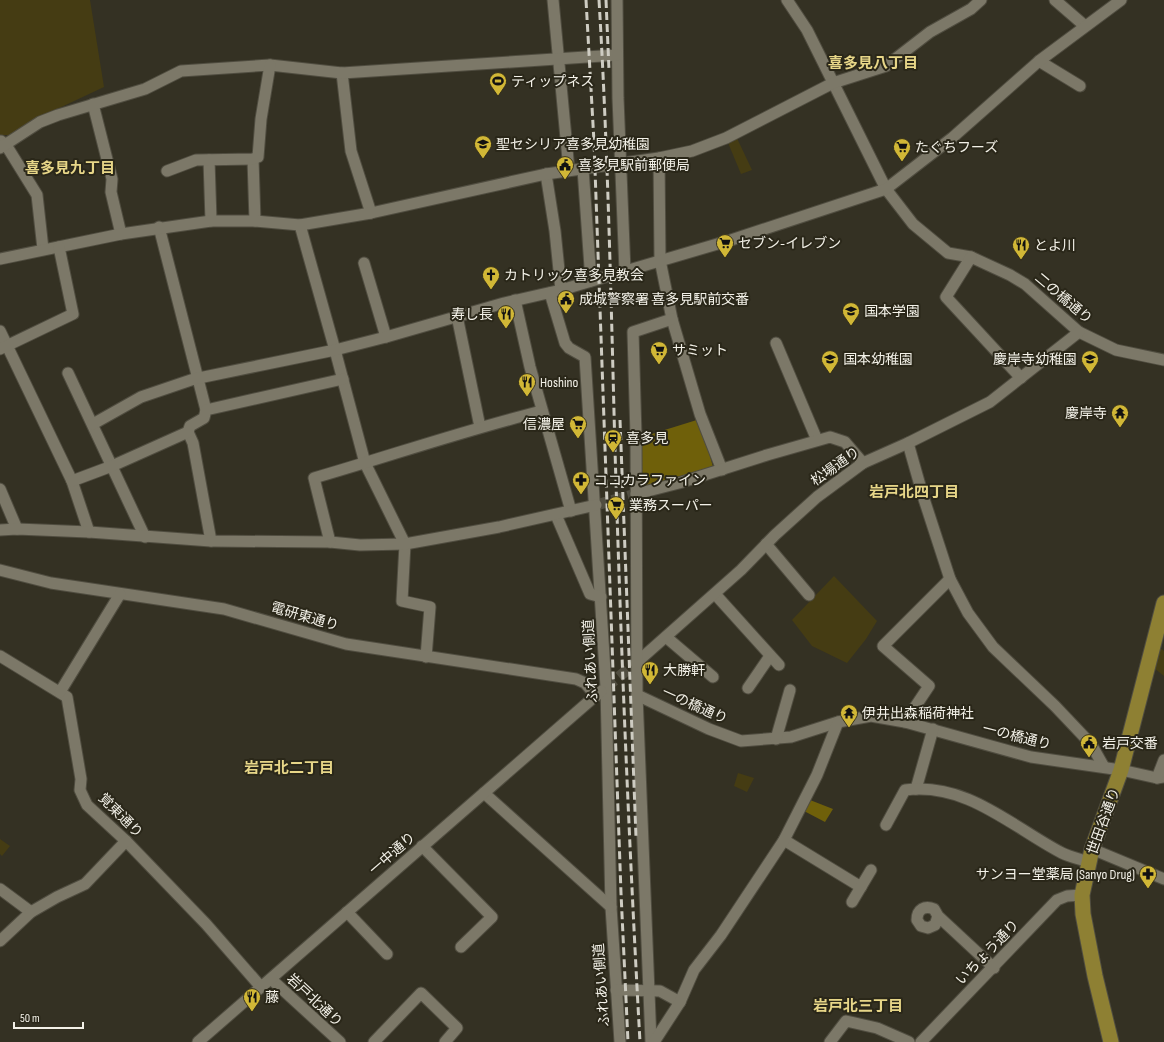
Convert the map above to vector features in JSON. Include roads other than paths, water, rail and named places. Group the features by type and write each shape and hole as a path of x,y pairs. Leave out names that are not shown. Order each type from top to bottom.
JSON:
{"main road":[{"name":"世田谷通り","path":"1111,1042 1095,976 1083,914 1082,895 1090,856 1121,770 1164,603"}],"street":[{"path":"553,0 569,170"},
{"path":"617,0 617,55 625,271"},
{"name":"二の橋通り","path":"787,0 807,30 886,189 913,224 948,253 971,257 1010,274 1025,284 1079,332 1116,350 1164,360"},
{"path":"0,259 43,249 159,227 211,221 255,221 300,225 371,213 546,174 621,164 692,151 726,138 833,83 886,66 930,32 964,13 982,0"},
{"path":"1056,0 1085,26"},
{"path":"93,424 142,397 198,378 336,350 515,300 561,290 732,240 886,189 952,138 1039,61 1121,0"},
{"path":"43,249 37,194 2,145 40,122 93,104 145,89 181,71 270,65 342,73 617,55"},
{"path":"1039,61 1080,86"},
{"path":"167,171 196,160 253,159 258,157 261,119 270,65"},
{"path":"342,73 351,151 371,213"},
{"path":"93,104 112,179 111,192 121,234"},
{"path":"659,158 660,260 672,319 700,414 722,470"},
{"path":"253,159 255,221"},
{"path":"209,160 211,221"},
{"path":"583,169 591,281"},
{"path":"546,174 555,231 561,290"},
{"path":"300,225 336,350 365,463 405,544 402,601 430,607 426,657"},
{"path":"159,227 206,410 204,418 190,426 188,432 193,443 211,540"},
{"path":"4,347 73,314 59,247"},
{"path":"971,257 946,297 1021,378"},
{"path":"364,263 386,337"},
{"name":"ふれあい側道","path":"550,293 565,343 569,348 585,357 596,505 606,687 611,907 620,1042"},
{"path":"515,300 530,367 571,511"},
{"path":"457,316 480,426"},
{"path":"650,1042 636,663 636,494 632,332 672,319"},
{"path":"0,331 4,347 72,481 89,532"},
{"name":"松場通り","path":"636,663 715,594 817,497 863,463 908,443 990,402 1079,332"},
{"path":"776,343 817,440"},
{"path":"68,373 93,424 144,537"},
{"path":"206,410 343,379"},
{"path":"330,542 314,478 480,426 542,411"},
{"path":"72,481 112,466 188,432"},
{"path":"636,494 679,483 830,437 846,442 863,463"},
{"path":"908,443 923,496 950,579 968,614 993,647 1055,706 1091,744 1104,767"},
{"path":"0,489 17,529"},
{"path":"0,530 17,529 89,532 144,537 211,540 330,542 360,545 405,544 499,528 596,505"},
{"path":"556,515 590,594 601,597"},
{"path":"766,544 809,595"},
{"name":"電研東通り","path":"1,572 51,583 224,609 346,644 581,680 596,696"},
{"path":"905,722 929,686 884,646 950,579"},
{"path":"0,656 60,692 120,594"},
{"path":"715,594 779,665"},
{"path":"666,637 713,677"},
{"path":"748,688 770,656"},
{"name":"一中通り","path":"198,1042 606,687"},
{"path":"776,739 790,690"},
{"name":"覚東通り","path":"60,692 67,697 80,779 80,790 87,805 126,841 206,924 261,987"},
{"name":"一の橋通り","path":"637,695 709,729 741,741 791,737 838,722 871,716 933,729 1031,757 1104,767 1160,778"},
{"path":"654,1042 680,1002 694,970 721,935 784,840 817,775 838,722"},
{"path":"916,789 933,729"},
{"path":"1160,778 1164,760"},
{"path":"886,825 906,790 916,789 962,796 987,807 1063,853 1090,856 1164,879"},
{"path":"484,793 611,907"},
{"path":"784,840 861,887"},
{"path":"0,941 31,912 57,897 85,884 126,841"},
{"path":"422,846 492,917 461,947"},
{"path":"852,902 871,870"},
{"path":"0,889 31,912"},
{"name":"いちょう通り","path":"921,1042 994,968 1057,900 1067,896 1082,895"},
{"path":"347,912 387,954"},
{"path":"938,916 994,968"},
{"name":"岩戸北通り","path":"271,979 332,1040"},
{"path":"616,990 660,990 680,1002"},
{"path":"374,1042 421,993 457,1028 445,1042"},
{"path":"830,1042 846,1021 877,1028 908,1042"}],"tunnel":[{"path":"596,505 636,494"},
{"path":"606,687 636,663"}],"railway":[{"path":"586,0 594,142 621,893 628,1042"},
{"path":"599,0 607,169 623,672 640,1042"},
{"path":"606,0 609,70"},
{"path":"620,420 636,837"}],"place":[{"name":"ティップネス","path":"498,96"},
{"name":"聖セシリア喜多見幼稚園","path":"483,159"},
{"name":"たぐちフーズ","path":"902,162"},
{"name":"喜多見駅前郵便局","path":"565,180"},
{"name":"セブン-イレブン","path":"725,258"},
{"name":"とよ川","path":"1021,260"},
{"name":"カトリック喜多見教会","path":"491,290"},
{"name":"成城警察署 喜多見駅前交番","path":"566,314"},
{"name":"国本学園","path":"851,326"},
{"name":"寿し長","path":"506,329"},
{"name":"サミット","path":"659,365"},
{"name":"国本幼稚園","path":"830,374"},
{"name":"慶岸寺幼稚園","path":"1090,374"},
{"name":"Hoshino","path":"527,397"},
{"name":"慶岸寺","path":"1120,428"},
{"name":"信濃屋","path":"578,439"},
{"name":"喜多見","path":"613,453"},
{"name":"ココカラファイン","path":"581,495"},
{"name":"業務スーパー","path":"616,520"},
{"name":"大勝軒","path":"650,685"},
{"name":"伊井出森稲荷神社","path":"849,728"},
{"name":"岩戸交番","path":"1089,758"},
{"name":"サンヨー堂薬局 (Sanyo Drug)","path":"1148,889"},
{"name":"藤","path":"252,1012"}],"district":[{"name":"喜多見八丁目","path":"873,63"},
{"name":"喜多見九丁目","path":"70,168"},
{"name":"岩戸北四丁目","path":"914,492"},
{"name":"岩戸北二丁目","path":"289,768"},
{"name":"岩戸北三丁目","path":"858,1006"}]}
